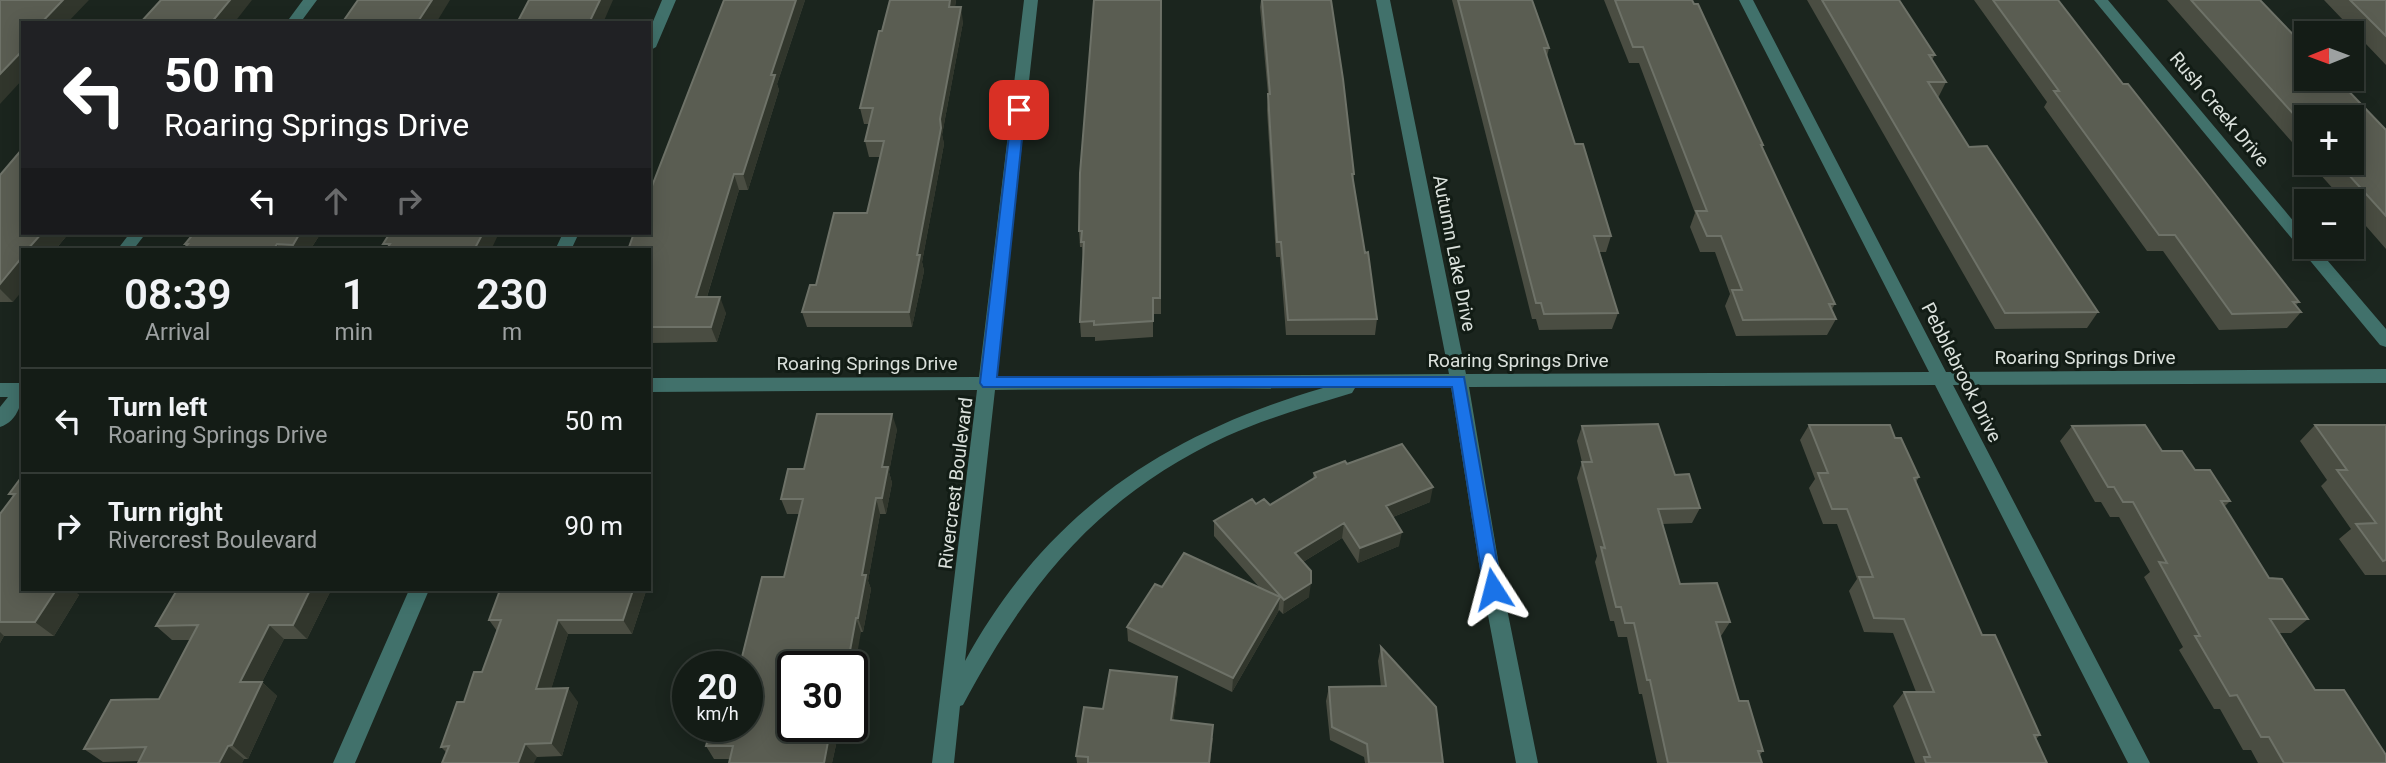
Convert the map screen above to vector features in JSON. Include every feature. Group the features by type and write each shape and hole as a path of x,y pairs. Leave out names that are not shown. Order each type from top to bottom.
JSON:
{"street":[{"path":"294,21 310,0"},
{"path":"651,42 669,0"},
{"name":"Rivercrest Boulevard","path":"943,763 1031,0"},
{"name":"Autumn Lake Drive","path":"1383,0 1459,381 1493,589 1527,763"},
{"name":"Pebblebrook Drive","path":"1746,0 2139,763"},
{"name":"Rush Creek Drive","path":"2101,0 2294,230"},
{"name":"Rush Creek Drive","path":"2318,259 2386,341"},
{"name":"Roaring Springs Drive","path":"651,385 2386,376"},
{"path":"949,714 972,665 1027,580 1060,544 1130,482 1168,457 1241,420 1292,402 1373,381"},
{"path":"0,390 21,390"},
{"path":"0,421 21,393"},
{"path":"344,763 419,591"}],"building":[{"path":"0,0 63,0 43,21 21,21 21,52 0,74"},
{"path":"161,0 230,0 213,21 142,21"},
{"path":"358,0 432,0 418,21 343,21"},
{"path":"529,0 600,0 590,21 518,21"},
{"path":"724,0 796,0 743,174 734,174 696,297 720,297 711,327 651,327 651,248 629,248 633,235 651,235 651,189"},
{"path":"890,0 950,0 949,7 961,7 909,312 802,312 810,285 816,285 834,213 867,213 884,141 865,141 873,108 860,108 879,31 882,31"},
{"path":"1094,0 1161,0 1160,298 1153,298 1153,321 1094,325 1094,321 1080,322 1084,242 1081,242 1082,231 1079,231 1080,173"},
{"path":"1262,0 1331,0 1343,79 1352,174 1365,253 1368,252 1377,319 1288,320 1281,242 1277,242 1270,94"},
{"path":"1458,0 1532,0 1549,48 1544,48 1575,144 1583,144 1611,236 1594,236 1618,313 1544,314 1541,303 1536,303"},
{"path":"1615,0 1692,0 1694,4 1698,4 1835,304 1829,304 1836,319 1743,320 1732,290 1742,290 1721,236 1707,236 1696,211 1707,211 1643,47 1633,47"},
{"path":"1822,0 1899,0 1935,55 1929,55 1946,82 1928,82 1969,147 1987,146 2098,312 2005,313"},
{"path":"1993,0 2058,0 2123,84 2128,84 2299,302 2293,302 2301,312 2232,314 2175,235 2159,235 2054,91 2059,91"},
{"path":"2191,0 2260,0 2294,35 2294,91 2349,91 2362,105 2294,105 2294,115"},
{"path":"2350,0 2386,0 2386,36"},
{"path":"2364,107 2386,130 2386,216 2349,175 2364,175"},
{"path":"21,150 21,235 40,235 29,248 21,248 21,258 0,284 0,175"},
{"path":"192,235 299,235 293,245 277,244 274,248 185,248 188,244 185,244"},
{"path":"389,235 482,235 475,248 387,248 390,244 383,244"},
{"path":"817,414 892,414 882,467 888,467 882,498 876,498 862,575 866,575 850,651 777,651 777,742 828,742 824,763 729,763 733,746 706,746 707,742 763,742 763,651 744,651 762,577 784,577 803,499 781,499 788,469 804,469"},
{"path":"1658,424 1675,475 1689,474 1700,508 1658,509 1680,584 1717,583 1730,622 1716,622 1739,701 1748,701 1763,751 1758,751 1762,763 1668,763 1634,623 1625,623 1621,607 1616,607 1601,547 1605,548 1582,462 1592,462 1582,426"},
{"path":"1809,425 1890,425 1895,438 1901,438 1919,477 1914,478 1982,635 1995,635 2040,735 2034,735 2047,763 1926,763 1924,757 1930,757 1904,692 1934,692 1904,619 1874,618 1859,577 1873,577 1847,509 1832,509 1818,473 1828,473"},
{"path":"2145,425 2162,451 2182,451 2195,470 2210,470 2230,501 2221,501 2269,578 2282,579 2308,619 2270,619 2315,690 2344,690 2386,755 2386,763 2284,763 2269,737 2261,737 2237,695 2230,696 2195,636 2200,636 2159,562 2167,563 2133,502 2123,502 2114,487 2108,487 2072,426"},
{"path":"2315,425 2386,425 2386,560 2383,561 2356,524 2376,523 2337,470 2347,470"},
{"path":"1402,444 1433,487 1386,506 1402,532 1360,548 1344,523 1295,553 1311,571 1311,583 1284,600 1214,521 1252,499 1256,504 1264,499 1270,505 1316,477 1314,473"},
{"path":"21,478 21,591 55,591 35,622 0,622 0,514 15,494 9,494"},
{"path":"1184,553 1280,597 1233,678 1127,627 1155,584 1162,587"},
{"path":"176,591 310,591 293,625 269,625 240,682 262,682 232,745 228,746 219,763 138,763 146,747 84,749 111,700 159,699 198,625 156,626"},
{"path":"500,591 633,591 623,620 558,620 536,689 568,688 551,743 525,744 518,763 442,763 449,746 441,747 457,702 464,702 474,672 482,672 501,620 489,620"},
{"path":"1381,647 1436,707 1443,763 1369,763 1367,744 1332,727 1329,687 1386,686"},
{"path":"1110,670 1177,677 1171,720 1213,725 1209,763 1088,763 1088,757 1076,756 1084,707 1103,709"}],"route":[{"path":"1019,110 988,383 1459,381 1493,589"}]}
